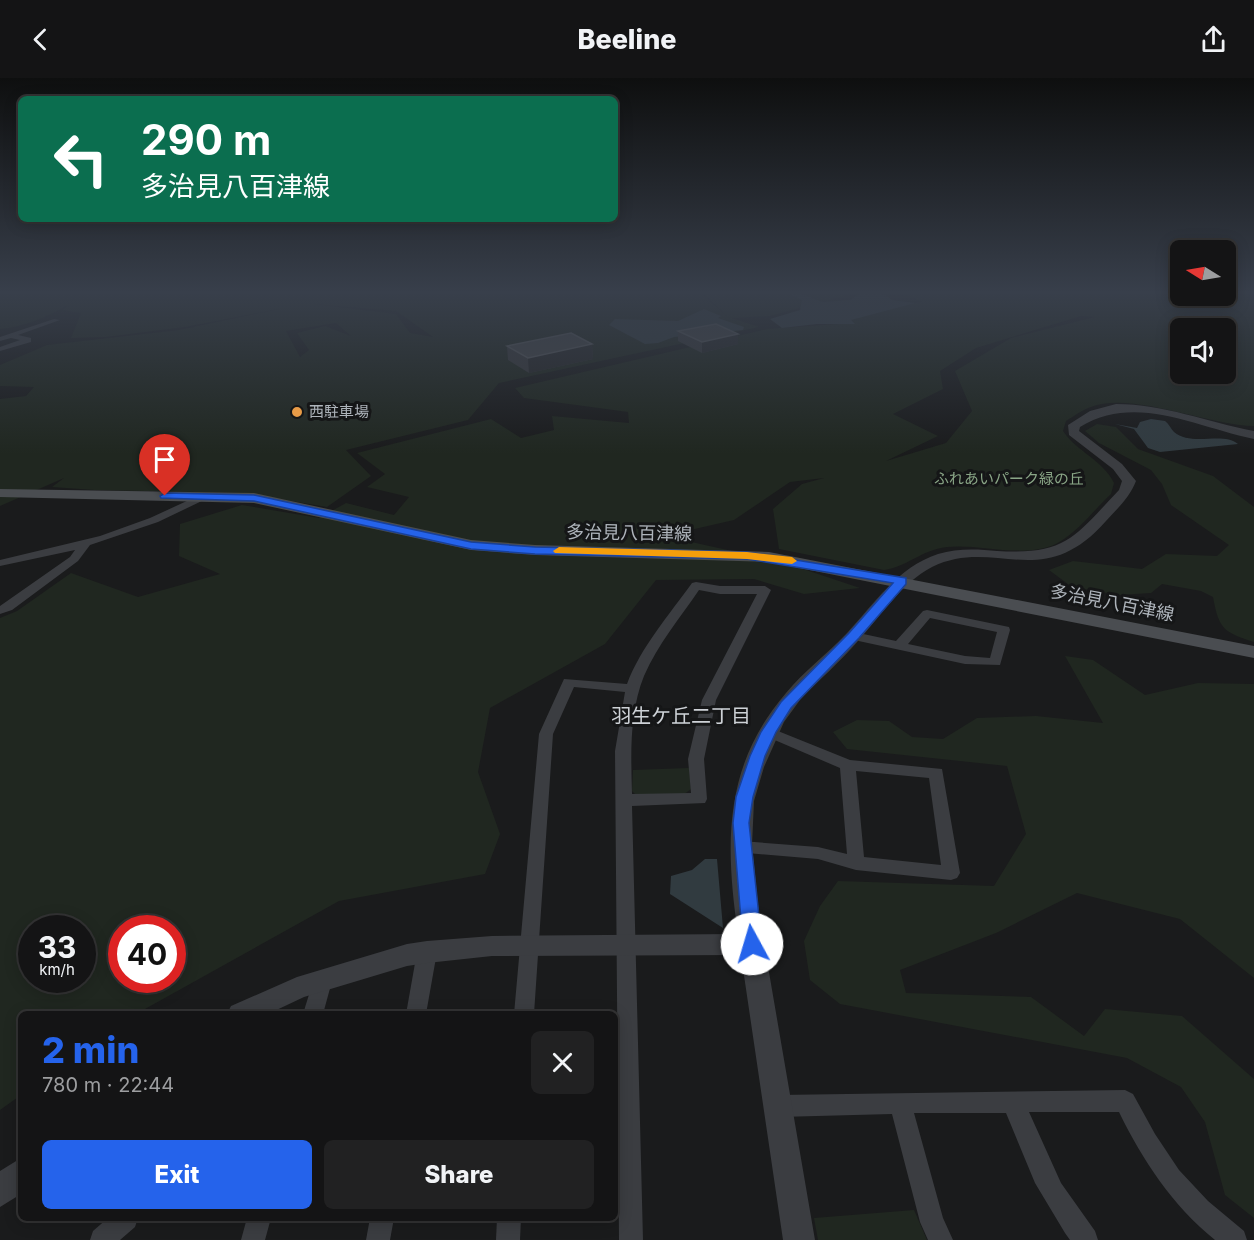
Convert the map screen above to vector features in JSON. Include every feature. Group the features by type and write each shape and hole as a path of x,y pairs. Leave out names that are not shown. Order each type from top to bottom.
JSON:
{"main road":[{"name":"多治見八百津線","path":"0,493 254,498 471,545 535,550 747,555 902,581 1254,652"}],"street":[{"path":"799,1240 752,944 741,847 744,797 768,732 786,705 854,636 902,581 925,565 963,553 1040,554 1062,549 1078,541 1125,491 1129,481 1123,471 1082,442 1073,432 1074,424 1095,412 1125,407 1155,410 1219,429 1254,435"},
{"path":"0,562 86,545 174,512 202,496"},
{"path":"0,610 8,608 74,560 86,545"},
{"path":"625,800 699,799 696,759 709,700 765,590 720,590 696,586 644,664 633,689 623,751 631,1240"},
{"path":"854,636 965,660 995,662 1004,630 927,614 900,645"},
{"path":"524,1011 546,734 569,681 633,689"},
{"path":"741,847 818,853 856,863 951,873 936,773 848,765 768,732"},
{"path":"848,765 856,863"},
{"path":"247,1011 276,996 407,955 427,952 529,945 752,944"},
{"path":"417,1011 427,952"},
{"path":"314,1011 322,981"},
{"path":"779,1106 1125,1101 1162,1170 1209,1221 1235,1240"},
{"path":"900,1103 932,1222 941,1240"},
{"path":"1014,1103 1035,1161 1052,1192 1086,1240"},
{"path":"0,1191 18,1176"},
{"path":"102,1240 123,1221"},
{"path":"253,1240 258,1221"},
{"path":"378,1240 381,1221"},
{"path":"508,1240 509,1221"}],"green space":[{"path":"44,346 294,346 300,357 309,350 306,346 670,346 499,383 468,420 346,450 371,476 327,507 244,493 52,487 64,478 0,506 0,399 26,396 34,387 0,386 0,365"},
{"name":"ふれあいパーク緑の丘","path":"693,346 982,346 940,371 943,389 893,414 938,436 886,461 946,443 972,411 955,371 997,346 1170,346 1170,384 1236,384 1236,346 1254,346 1254,426 1236,425 1127,403 1108,403 1091,407 1066,421 1063,431 1075,445 1103,468 1114,483 1111,494 1081,525 1061,541 1049,547 1020,551 947,547 929,551 900,566 884,570 779,549 773,509 802,484 824,478 790,482 734,520 664,536 782,562 860,588 804,594 754,579 656,580 605,644 490,708 478,772 500,834 485,874 339,901 186,986 186,915 108,915 108,993 174,993 141,1011 18,1011 18,1097 0,1110 0,618 17,611 71,573 138,597 220,574 179,556 180,524 242,505 319,518 346,503 394,515 409,497 367,487 385,474 357,453 491,419 521,438 554,430 552,416 629,423 628,412 524,398 515,388"},
{"path":"1097,424 1116,427 1138,449 1213,476 1254,507 1254,642 1224,628 1220,623 1213,597 1201,591 1162,584 1151,593 1119,595 1072,587 1049,570 1073,561 1142,569 1166,554 1217,556 1229,545 1171,505 1162,484 1151,470 1099,443 1085,431"},
{"path":"1065,656 1093,660 1145,695 1198,683 1254,684 1254,978 1180,919 1077,893 996,933 900,970 906,993 1031,997 1084,1036 1105,1009 1182,1016 1254,1079 1254,1218 1225,1195 1205,1122 1181,1087 1127,1058 840,1004 810,980 804,941 820,906 838,881 994,886 1026,834 1007,766 847,749 833,732 857,720 889,721 912,737 943,739 977,718 1036,716 1103,723"},
{"path":"689,768 691,789 683,795 637,796 632,791 633,770"},
{"path":"914,1210 927,1240 818,1240 814,1218"}],"shaded area":[{"path":"1151,419 1165,421 1174,432 1181,436 1232,440 1238,444 1160,452 1148,448 1134,429 1115,424 1137,428 1140,422"},
{"path":"705,859 717,859 723,928 670,894 671,876 692,870"}],"building":[{"path":"507,346 582,346 528,358"}],"slow traffic":[{"path":"559,551 747,555 792,561"}],"place":[{"name":"西駐車場","path":"297,412"}],"district":[{"name":"羽生ケ丘二丁目","path":"681,716"}],"route":[{"path":"165,496 254,498 420,536 471,545 535,550 747,555 902,581 854,636 786,705 768,732 758,756 744,797 741,823 741,847 752,944"}]}
